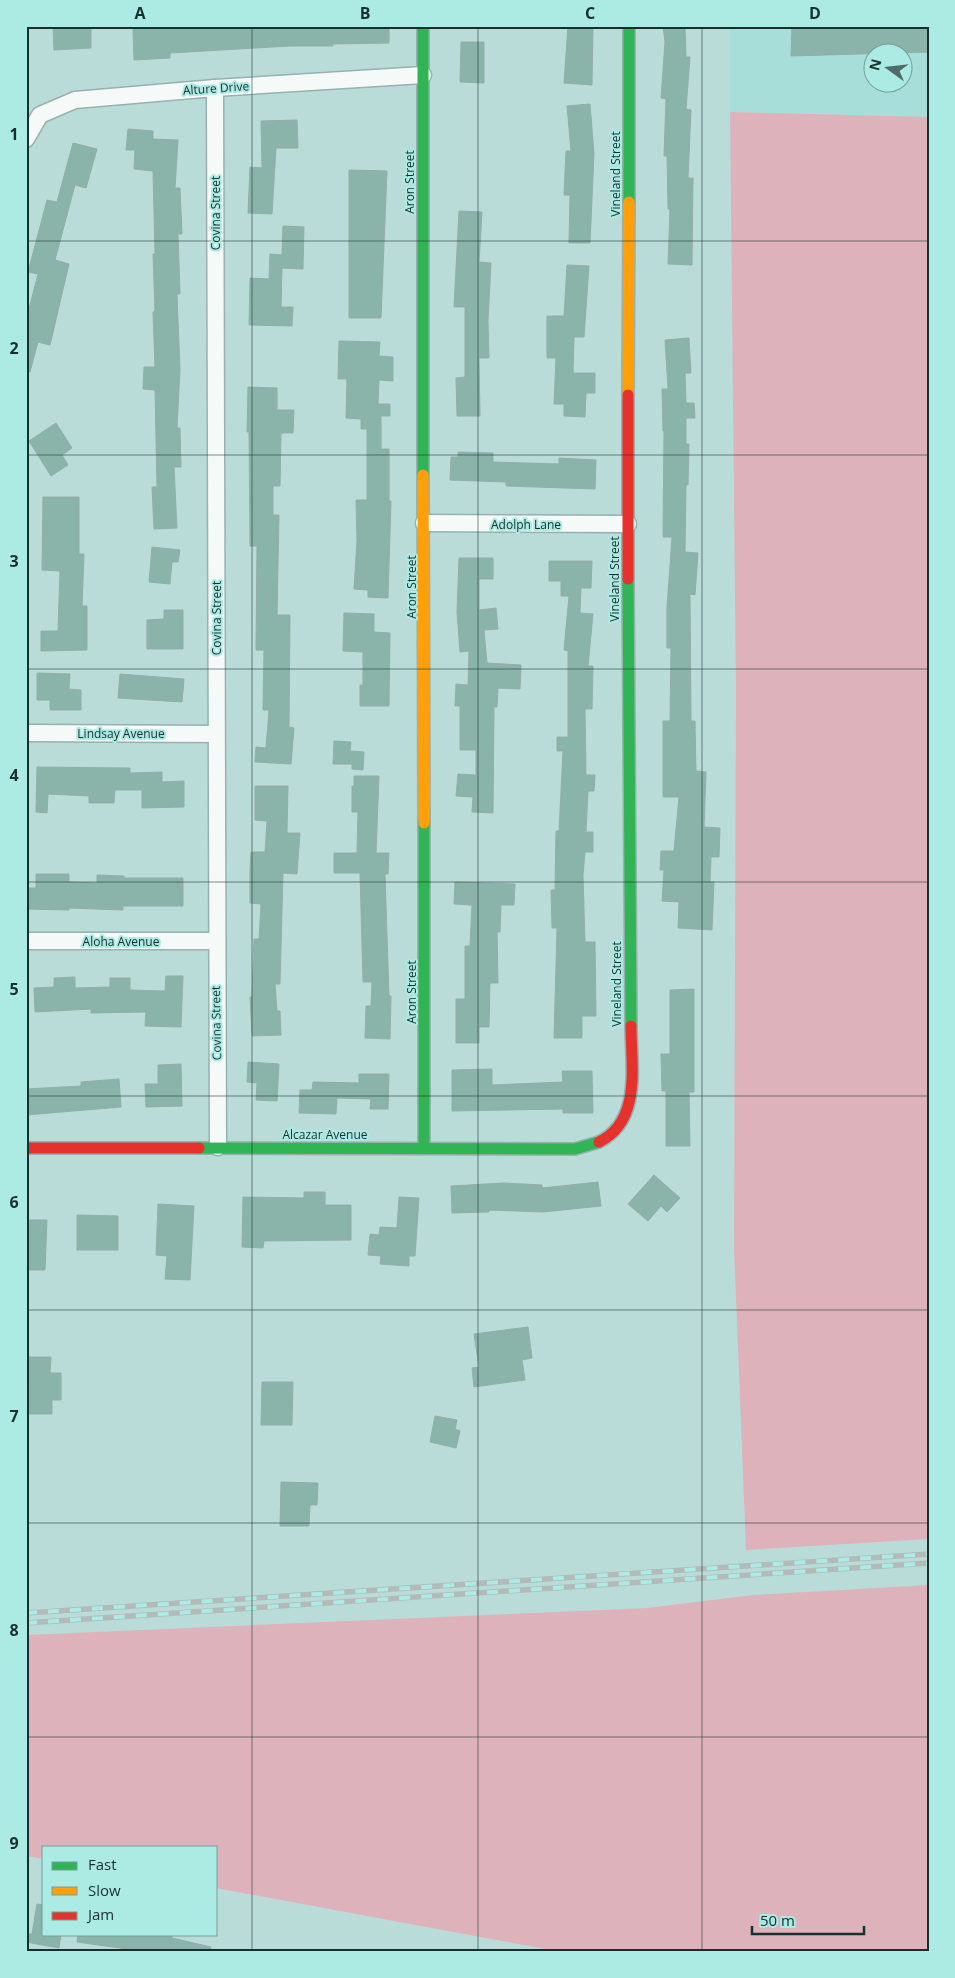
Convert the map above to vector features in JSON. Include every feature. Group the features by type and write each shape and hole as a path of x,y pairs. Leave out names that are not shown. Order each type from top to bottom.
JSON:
{"street":[{"name":"Aron Street","path":"423,26 424,1148"},
{"name":"Vineland Street","path":"618,1130 631,1102 628,524 629,26"},
{"name":"Alture Drive","path":"26,139 40,115 74,100 423,74"},
{"name":"Covina Street","path":"215,88 218,1147"},
{"name":"Adolph Lane","path":"424,523 628,524"},
{"name":"Lindsay Avenue","path":"26,734 216,734"},
{"name":"Aloha Avenue","path":"26,941 216,941"},
{"name":"Alcazar Avenue","path":"26,1148 575,1149 598,1143 618,1130"}],"shaded area":[{"path":"730,26 929,26 929,117 730,112"},
{"path":"730,112 929,117 929,1539 746,1550 734,1248 736,691"},
{"path":"929,1585 929,1952 562,1952 218,1888 218,1846 42,1846 42,1859 26,1856 26,1635 647,1608 753,1595"}],"building":[{"path":"53,26 91,26 91,48 54,50"},
{"path":"199,26 389,26 389,43 333,44 333,46 290,46 170,53 170,58 134,60 133,29"},
{"path":"568,26 593,26 592,85 564,83"},
{"path":"663,26 685,26 686,57 690,57 686,109 691,110 688,178 693,178 692,265 668,264 670,209 668,209 667,156 664,156 666,99 661,98 665,42"},
{"path":"792,26 929,26 929,52 912,52 912,42 862,42 862,54 791,56"},
{"path":"461,42 484,42 484,83 460,82"},
{"path":"590,104 594,154 590,243 569,243 570,195 564,195 566,151 571,151 567,106"},
{"path":"297,120 298,148 276,148 272,214 248,213 250,167 262,168 261,121"},
{"path":"128,129 153,131 153,139 178,140 175,188 180,188 182,234 178,234 180,294 177,294 180,370 177,428 180,428 181,467 174,467 177,528 154,529 152,487 157,487 155,390 143,389 144,367 155,367 153,171 134,169 135,150 126,150"},
{"path":"73,143 97,149 86,188 75,185 55,260 69,264 50,345 38,342 30,372 26,372 26,309 29,309 38,274 28,272 47,200 57,202"},
{"path":"349,170 387,171 381,318 349,318"},
{"path":"459,211 482,212 479,262 491,263 488,321 489,358 479,358 480,416 457,416 456,378 465,377 465,307 454,307"},
{"path":"283,226 304,227 303,269 282,268 281,307 293,307 292,326 249,325 250,278 269,279 270,254 282,255"},
{"path":"567,265 589,266 584,337 574,337 573,373 595,373 595,393 586,393 585,417 564,416 564,404 554,404 556,358 547,358 547,316 564,316"},
{"path":"689,338 691,373 685,373 686,403 694,403 695,418 686,418 686,444 689,444 685,552 698,553 695,595 690,594 691,721 695,721 696,771 706,772 704,827 720,828 719,857 711,857 710,882 714,882 712,930 678,928 679,902 662,901 664,870 660,870 661,851 674,851 679,797 663,797 663,721 670,721 671,648 667,648 667,607 672,537 663,537 664,431 662,389 668,389 665,340"},
{"path":"339,341 380,342 379,356 393,357 393,381 379,380 378,404 390,404 390,416 381,416 381,449 389,449 389,501 391,501 388,598 368,597 368,590 354,589 357,541 356,500 367,500 367,429 361,429 361,419 346,418 347,379 338,379"},
{"path":"248,387 277,388 277,410 294,410 293,433 281,433 280,486 273,486 273,515 279,515 277,615 290,615 289,727 294,728 291,764 255,762 256,747 266,748 269,710 263,710 264,650 256,650 257,546 250,546 249,432 247,432"},
{"path":"56,423 72,448 62,455 68,465 51,476 29,441"},
{"path":"458,452 493,453 493,462 559,464 559,458 596,460 595,489 506,486 506,482 450,480 451,457 458,457"},
{"path":"43,497 79,497 79,554 84,554 82,606 87,606 87,650 41,651 41,631 58,631 60,571 42,570"},
{"path":"152,547 180,550 178,562 172,562 170,584 149,582"},
{"path":"459,558 493,558 493,579 479,579 479,610 496,608 498,629 484,630 487,663 521,665 520,689 498,688 497,707 494,707 493,813 472,812 473,797 456,796 458,774 476,775 476,750 460,750 460,706 455,706 456,684 468,685 469,651 460,652 457,612"},
{"path":"549,561 592,561 591,588 581,588 580,613 593,614 588,666 593,666 592,709 585,709 586,775 595,775 594,791 588,791 586,832 593,832 593,852 585,852 583,875 585,942 595,942 596,1016 582,1016 582,1038 554,1038 557,928 552,928 551,890 555,890 556,831 559,831 563,751 557,751 557,737 568,737 568,651 564,650 569,596 561,596 561,581 549,581"},
{"path":"164,610 183,610 183,649 147,649 147,620 164,619"},
{"path":"344,613 374,614 374,632 390,633 389,706 360,706 360,685 363,685 363,652 343,651"},
{"path":"37,673 70,674 69,689 81,690 81,710 50,710 50,700 37,700"},
{"path":"120,674 184,679 182,702 118,698"},
{"path":"334,741 351,742 350,751 364,752 363,770 352,769 352,764 333,764"},
{"path":"37,767 130,768 130,773 162,772 162,782 184,781 184,807 142,808 142,790 115,790 114,803 89,803 89,796 48,794 47,813 36,812"},
{"path":"354,776 379,776 376,853 389,853 388,874 385,874 389,996 391,996 390,1039 365,1038 366,1006 371,1006 372,982 363,982 360,873 334,873 334,853 357,853 358,812 352,812"},
{"path":"255,786 288,786 287,833 300,833 297,874 283,873 280,984 275,984 277,1011 280,1011 281,1035 252,1036 250,997 252,997 254,939 259,939 261,904 250,903 251,852 265,852 267,821 255,820"},
{"path":"36,874 69,874 69,882 97,883 97,875 124,876 124,878 183,878 183,906 123,906 123,910 26,909 26,888 36,888"},
{"path":"455,882 515,884 514,905 501,905 500,932 497,932 498,983 490,983 489,1027 479,1027 479,1043 456,1043 456,999 465,999 465,946 470,946 472,905 454,904"},
{"path":"166,976 183,976 181,1027 145,1026 146,1012 91,1013 91,1009 35,1012 34,988 54,987 54,978 75,977 75,988 110,987 110,978 130,978 130,990 165,991"},
{"path":"694,989 694,1092 689,1092 690,1146 666,1146 666,1091 662,1091 661,1054 670,1054 670,990"},
{"path":"248,1062 279,1064 277,1101 256,1100 257,1083 247,1082"},
{"path":"181,1064 182,1106 146,1107 145,1084 158,1084 158,1065"},
{"path":"492,1069 492,1085 563,1082 562,1071 592,1071 593,1113 563,1113 563,1109 452,1111 452,1070"},
{"path":"359,1074 389,1074 388,1109 370,1109 371,1099 337,1098 336,1114 299,1113 300,1090 312,1090 313,1082 359,1083"},
{"path":"119,1079 121,1107 26,1115 26,1089 81,1086 81,1082"},
{"path":"654,1175 680,1198 667,1212 661,1206 648,1221 628,1204"},
{"path":"598,1182 601,1206 543,1212 489,1210 489,1212 452,1213 451,1186 503,1183 542,1185 542,1188"},
{"path":"304,1192 325,1192 325,1205 351,1205 351,1240 264,1241 263,1248 242,1247 243,1197 304,1198"},
{"path":"399,1197 419,1198 415,1256 409,1256 409,1266 380,1264 381,1256 368,1255 370,1234 379,1235 380,1227 397,1228"},
{"path":"158,1204 194,1206 190,1280 165,1279 167,1256 156,1255"},
{"path":"77,1215 118,1216 118,1250 77,1250"},
{"path":"26,1220 47,1220 45,1270 26,1270"},
{"path":"528,1327 532,1358 522,1360 525,1380 474,1387 472,1368 479,1367 474,1334"},
{"path":"29,1357 51,1357 50,1373 61,1373 61,1400 52,1400 52,1414 28,1414"},
{"path":"262,1382 293,1382 292,1425 261,1425"},
{"path":"435,1416 457,1420 455,1429 460,1431 456,1448 430,1442"},
{"path":"281,1482 318,1483 317,1505 310,1505 309,1526 280,1526"},
{"path":"37,1904 42,1905 42,1936 61,1936 59,1948 26,1942 26,1934 32,1934"},
{"path":"78,1936 172,1936 172,1938 211,1947 210,1952 126,1952 127,1949 77,1942"}],"railway":[{"path":"26,1613 929,1554"},
{"path":"26,1623 929,1563"}],"traffic: fast":[{"path":"423,26 423,475"},
{"path":"629,26 629,202"},
{"path":"628,579 631,1026"},
{"path":"424,823 424,1148"},
{"path":"199,1148 575,1149 599,1142"}],"traffic: slow":[{"path":"628,395 629,202"},
{"path":"423,475 424,823"}],"traffic: jam":[{"path":"628,395 628,579"},
{"path":"599,1142 613,1133 622,1120 628,1106 632,1074 631,1026"},
{"path":"26,1148 199,1148"}]}
